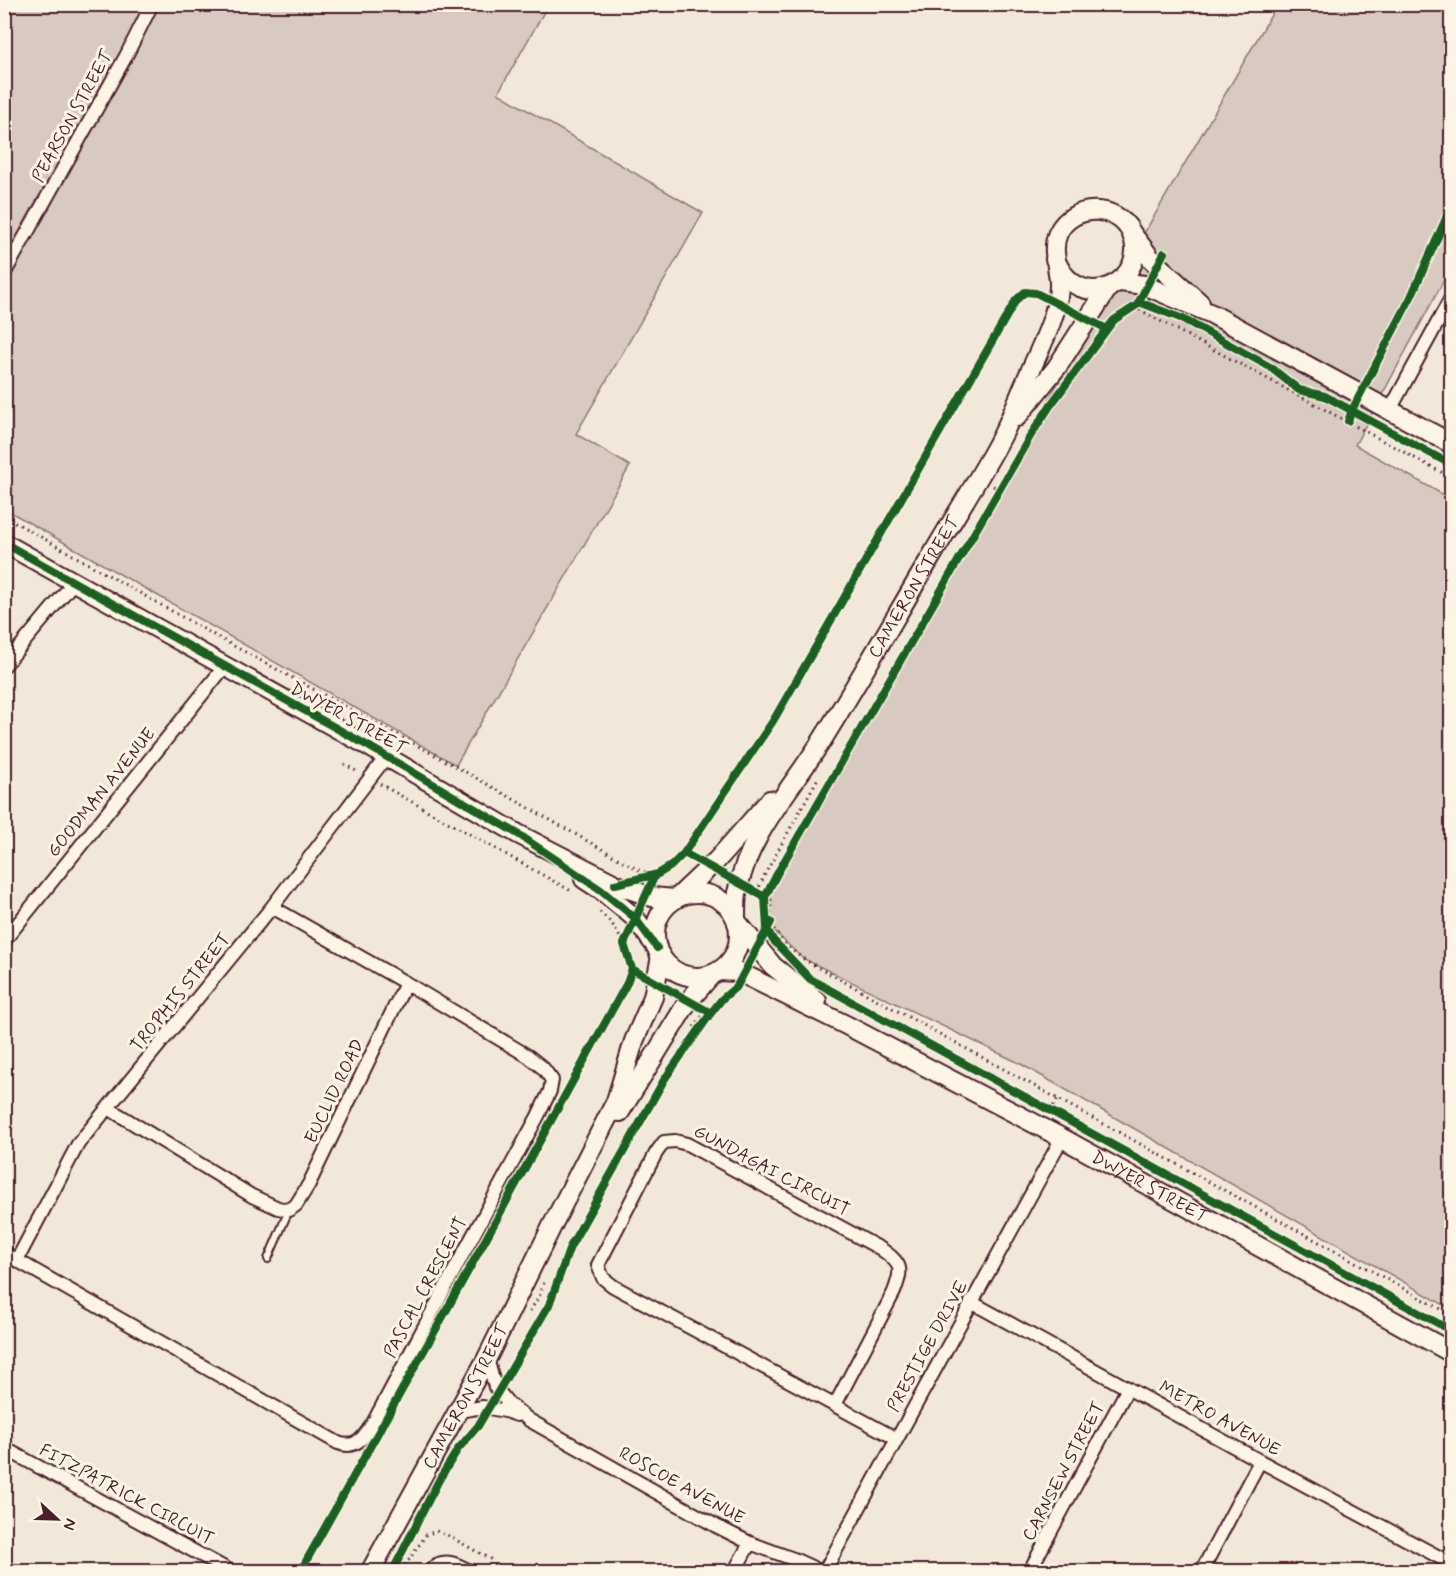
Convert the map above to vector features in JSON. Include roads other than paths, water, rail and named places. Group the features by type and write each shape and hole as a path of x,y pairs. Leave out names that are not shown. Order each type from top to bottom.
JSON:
{"street":[{"name":"PEARSON STREET","path":"4,274 126,56 152,4"},
{"path":"1212,314 1152,260 1123,222 1113,214 1101,210 1088,210 1065,222 1058,233 1054,246 1055,260 1060,272 1069,282 1094,291 1114,285 1144,285 1212,314 1452,444"},
{"path":"1114,285 1128,272 1134,259 1131,233 1126,226"},
{"name":"CAMERON STREET","path":"736,920 737,894 749,854 765,825 823,740 1003,435 1053,316 1059,287 1055,260"},
{"name":"CAMERON STREET","path":"1003,435 1057,367 1114,285"},
{"path":"1390,410 1452,296"},
{"name":"DWYER STREET","path":"4,543 386,757 518,834 615,884 652,897 676,898"},
{"path":"4,666 74,582"},
{"name":"GOODMAN AVENUE","path":"4,941 225,666"},
{"name":"CAMERON STREET","path":"676,898 730,846 823,740"},
{"name":"TROPHIS STREET","path":"17,1260 78,1144 272,907 386,757"},
{"name":"DWYER STREET","path":"518,834 601,890 635,918 659,952"},
{"path":"688,893 711,895 730,908 739,933 738,944 728,963 716,972 700,977 688,976 668,965 659,952 655,934 657,921 664,908 676,898 688,893"},
{"name":"PASCAL CRESCENT","path":"4,1253 338,1443 356,1444 365,1436 538,1116 550,1091 552,1080 543,1068 528,1056 272,907"},
{"name":"DWYER STREET","path":"736,920 773,966 846,1025"},
{"name":"CAMERON STREET","path":"377,1566 488,1358 616,1101 634,1041 653,997 659,952"},
{"name":"CAMERON STREET","path":"556,1218 689,1001 716,972"},
{"name":"DWYER STREET","path":"716,972 739,972 846,1025 1062,1138 1452,1353"},
{"name":"EUCLID ROAD","path":"289,1210 296,1205 309,1184 406,983"},
{"path":"108,1108 252,1196 278,1208 289,1210"},
{"name":"PRESTIGE DRIVE","path":"823,1572 1062,1138"},
{"name":"GUNDAGAI CIRCUIT","path":"835,1406 894,1292 901,1274 898,1264 881,1249 687,1144 675,1141 664,1142 656,1153 598,1265 603,1278 613,1286 835,1406 897,1439"},
{"name":"METRO AVENUE","path":"971,1302 1452,1564"},
{"path":"488,1358 495,1387 508,1403 529,1420"},
{"name":"CARNSEW STREET","path":"1029,1572 1128,1388"},
{"path":"459,1411 483,1407 505,1411 529,1420"},
{"name":"ROSCOE AVENUE","path":"529,1420 717,1526 750,1543 823,1572"},
{"name":"FITZPATRICK CIRCUIT","path":"4,1448 232,1572"},
{"path":"1201,1572 1260,1461"},
{"path":"734,1572 750,1543"},
{"path":"429,1572 434,1565 447,1561 471,1572"}],"lane":[{"name":"EUCLID ROAD","path":"268,1258 289,1210"}]}
